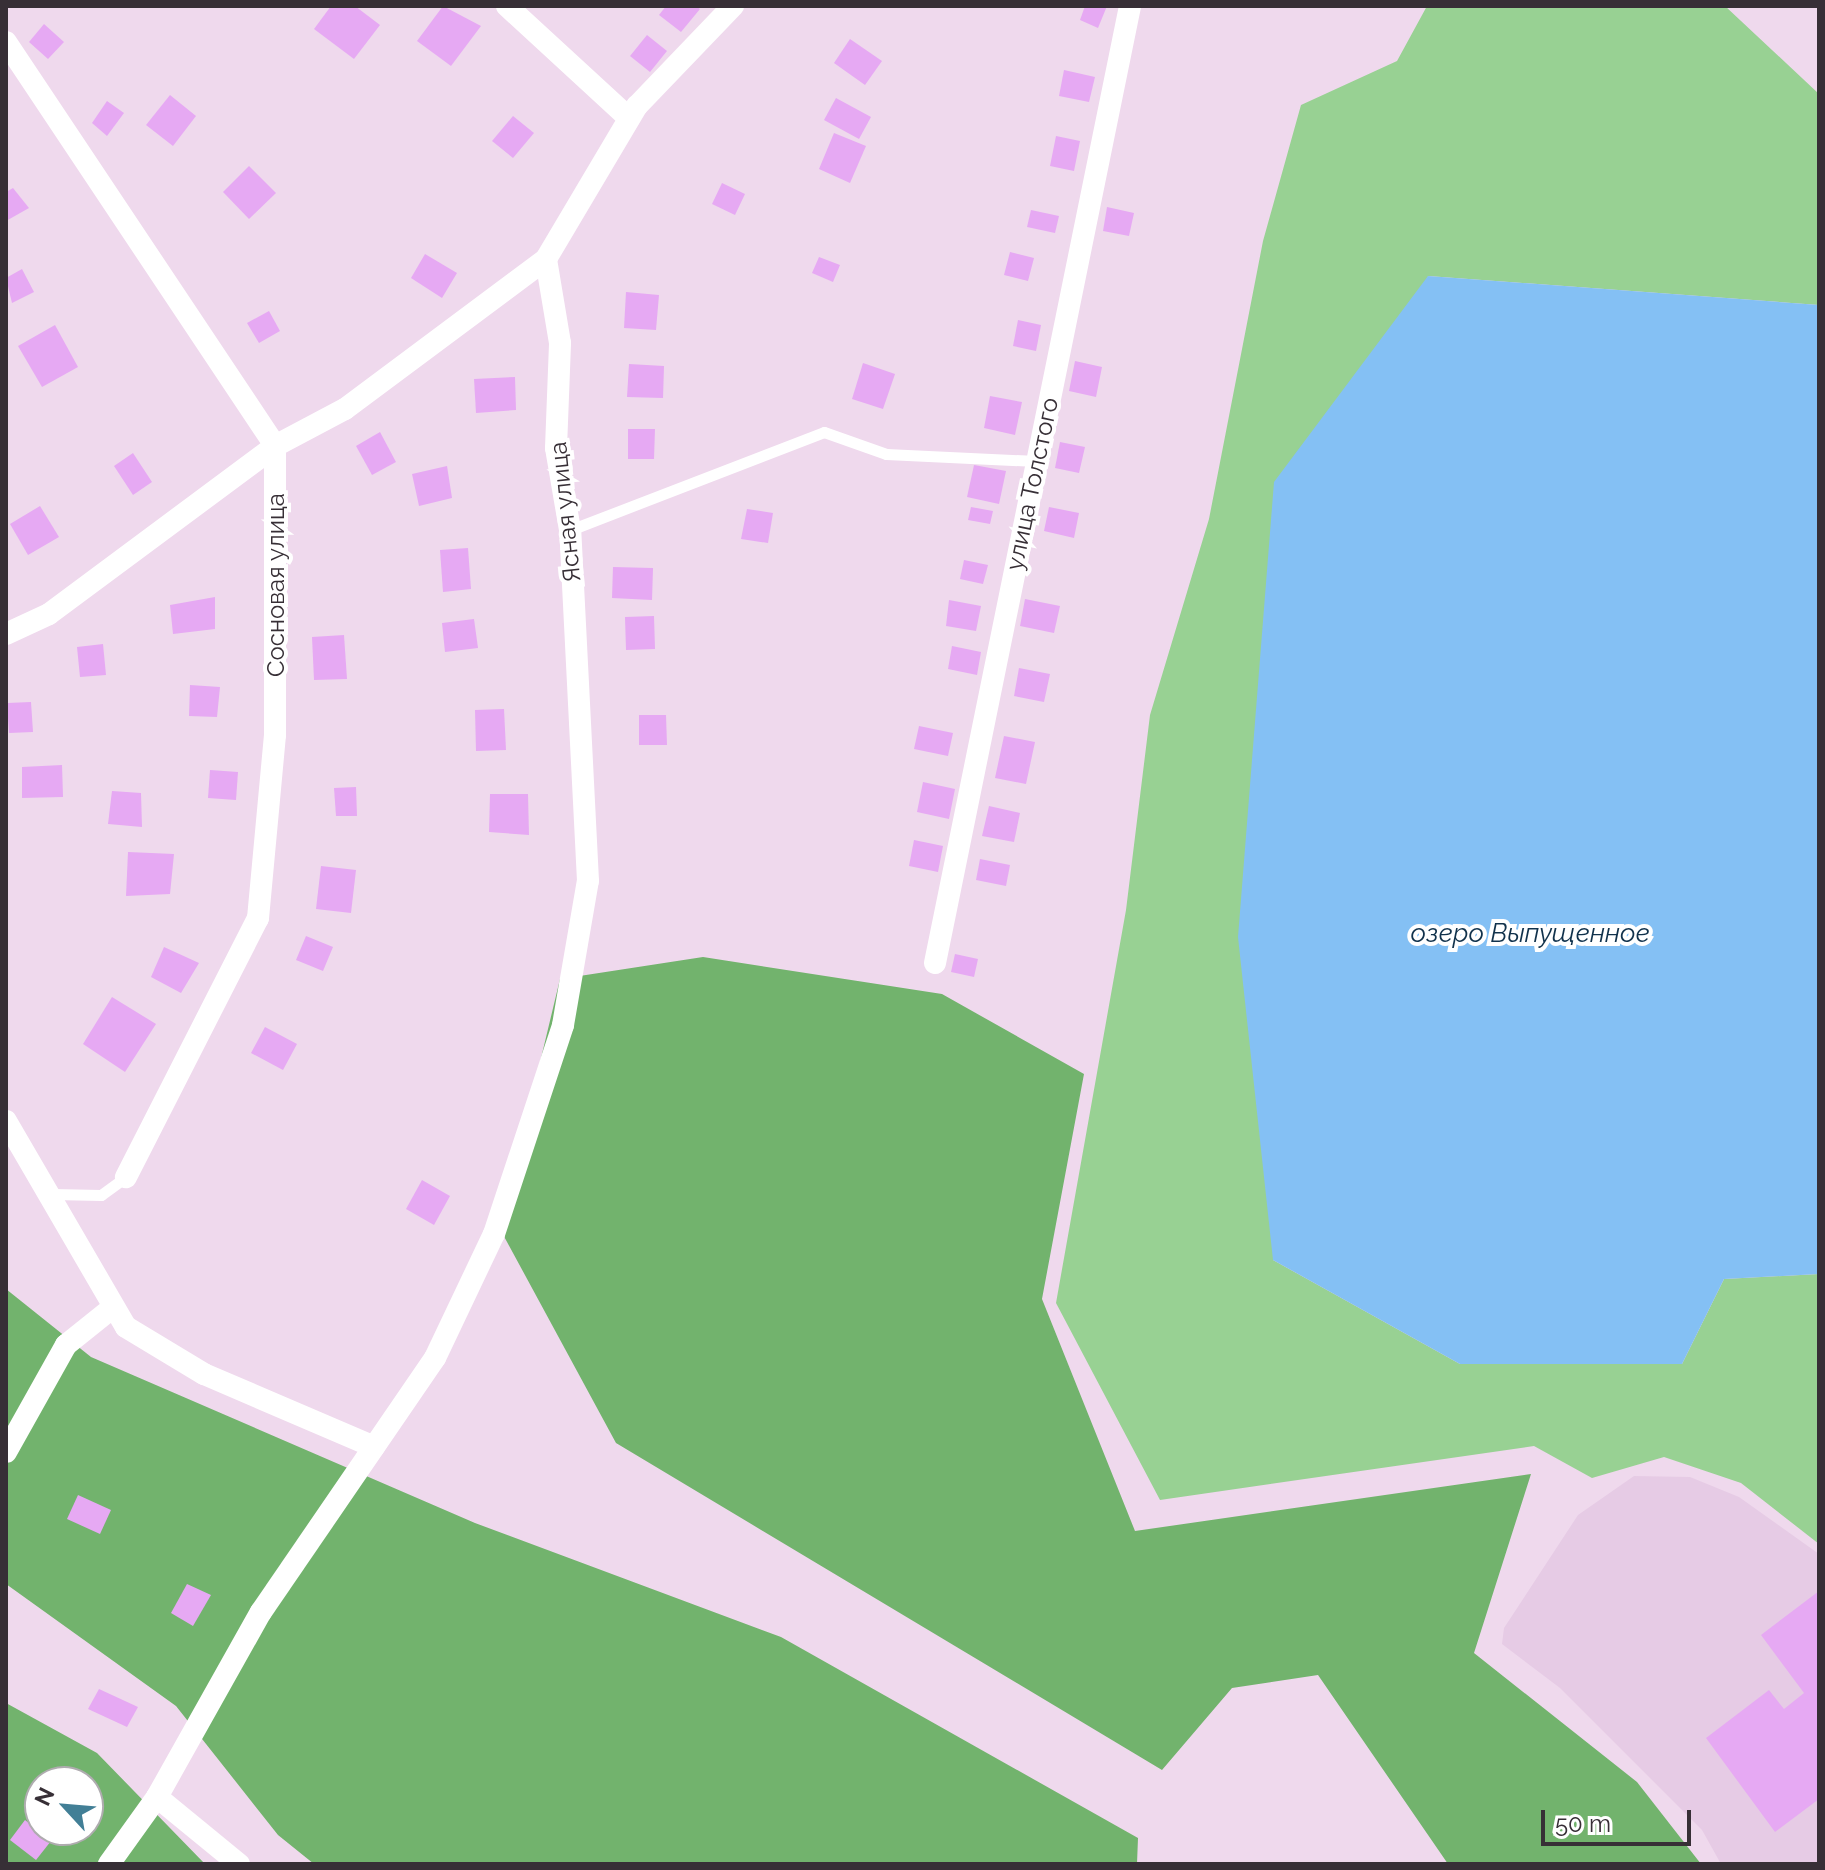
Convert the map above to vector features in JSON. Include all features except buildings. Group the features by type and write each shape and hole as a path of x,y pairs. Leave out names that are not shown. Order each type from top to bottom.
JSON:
{"street":[{"path":"507,6 629,118"},
{"path":"6,634 49,614 275,446 345,409 546,259 629,118 733,6"},
{"name":"улица Толстого","path":"935,963 1130,6"},
{"path":"6,42 275,446"},
{"name":"Ясная улица","path":"109,1864 157,1797 261,1612 435,1358 494,1234 563,1025 588,881 570,530 556,448 560,343 546,259"},
{"name":"Сосновая улица","path":"126,1177 258,918 275,735 275,446"},
{"path":"6,1121 52,1194 111,1309 177,1360 374,1447"},
{"path":"6,1452 66,1345 111,1309"},
{"path":"157,1797 239,1864"}],"lane":[{"path":"570,530 824,432 886,454 1037,461"},
{"path":"52,1194 101,1195 126,1177"}],"shaded area":[{"path":"1634,1476 1690,1477 1739,1497 1819,1554 1819,1864 1721,1864 1702,1830 1560,1688 1502,1644 1504,1628 1578,1515"}],"green space":[{"path":"1427,6 1725,6 1819,94 1819,305 1428,276 1273,1260 1460,1364 1682,1364 1724,1279 1819,1274 1819,1544 1741,1483 1664,1457 1592,1478 1534,1446 1160,1500 1056,1303 1126,910 1150,715 1209,519 1263,241 1301,105 1397,61"},
{"path":"703,957 942,994 1084,1074 1042,1299 1135,1531 1531,1474 1474,1653 1637,1782 1701,1864 1448,1864 1318,1675 1232,1688 1162,1770 616,1443 500,1229 560,979"},
{"path":"6,1289 91,1357 475,1523 781,1637 1138,1838 1137,1864 314,1864 278,1835 176,1706 6,1584"},
{"path":"6,1703 97,1753 205,1864 6,1864"}],"water":[{"name":"озеро Выпущенное","path":"1428,276 1819,305 1819,1274 1724,1279 1682,1364 1460,1364 1273,1260 1238,937 1274,482"}]}
